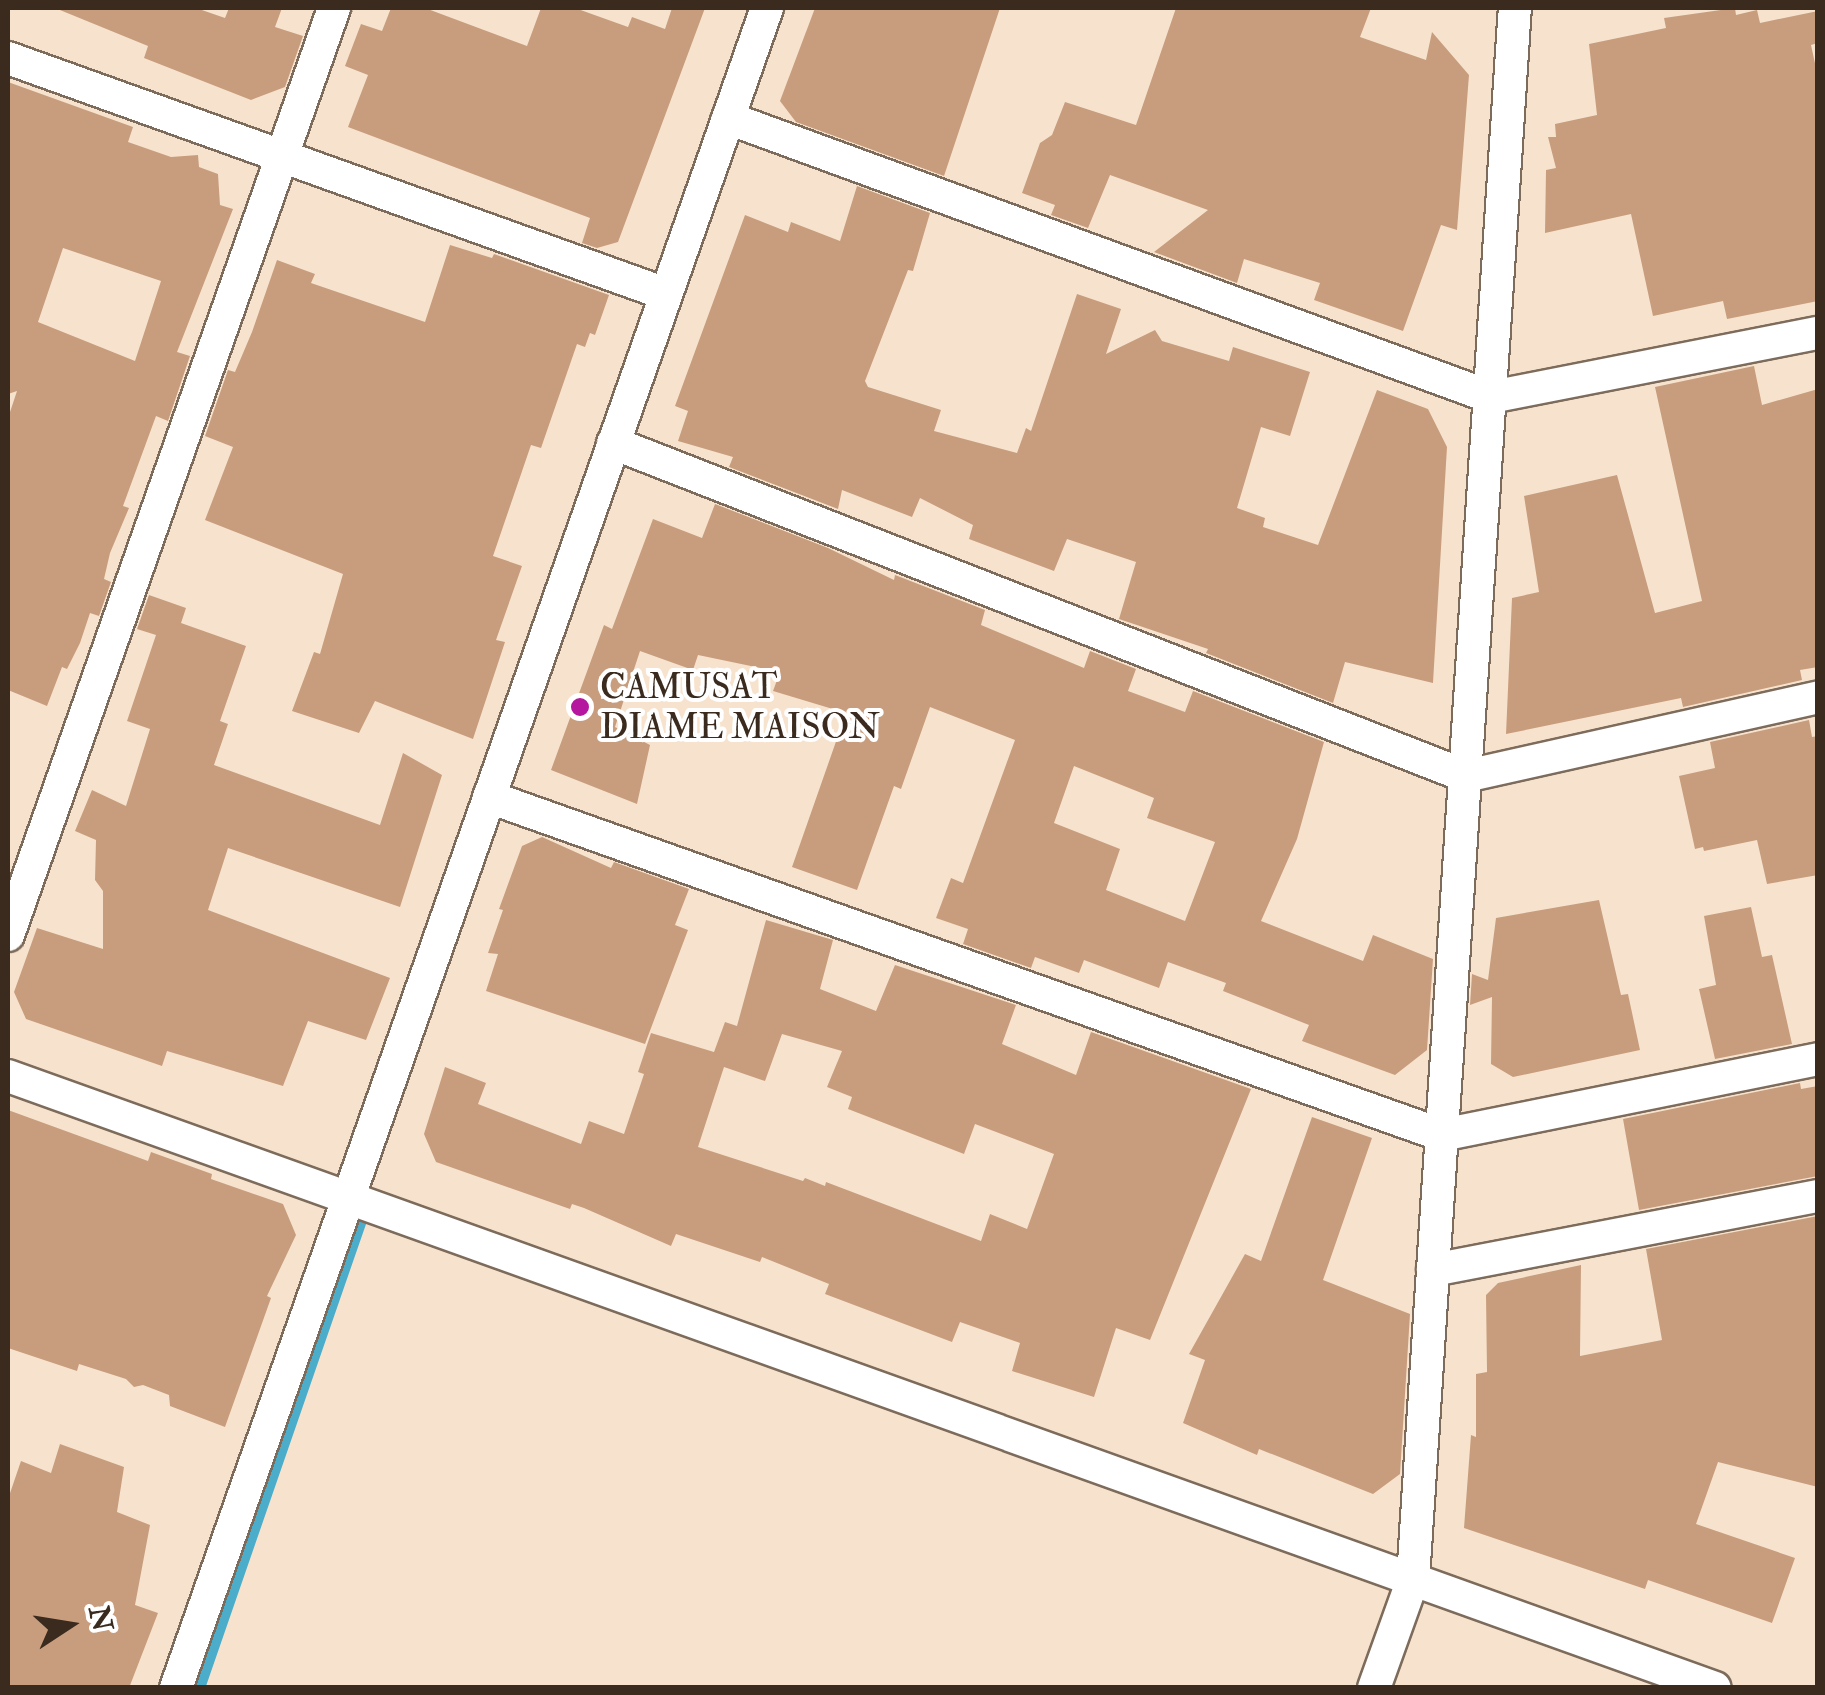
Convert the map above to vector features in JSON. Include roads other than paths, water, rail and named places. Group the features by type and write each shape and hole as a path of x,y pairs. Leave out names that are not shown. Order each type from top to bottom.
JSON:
{"street":[{"path":"8,934 334,8"},
{"path":"176,1688 767,8"},
{"path":"1374,1688 1413,1579 1518,9"},
{"path":"8,58 666,294"},
{"path":"728,118 1491,397 1818,333"},
{"path":"614,444 1466,776 1818,697"},
{"path":"489,797 1442,1135 1818,1059"},
{"path":"8,1076 1715,1688"},
{"path":"1433,1270 1818,1196"}],"waterway":[{"path":"199,1688 361,1221"}],"place":[{"name":"CAMUSAT DIAME MAISON","path":"580,707"}]}
